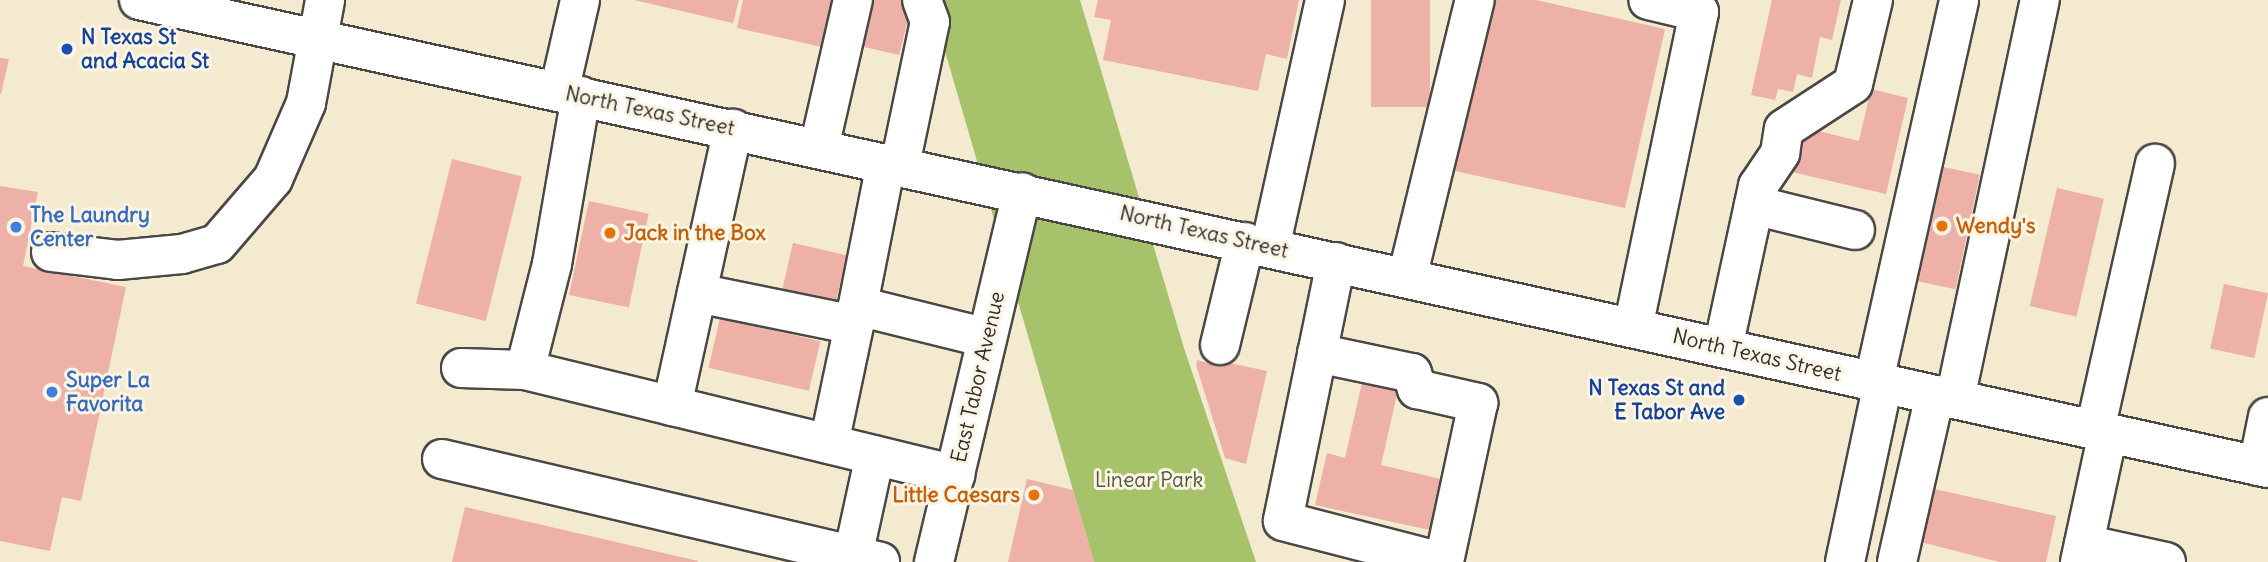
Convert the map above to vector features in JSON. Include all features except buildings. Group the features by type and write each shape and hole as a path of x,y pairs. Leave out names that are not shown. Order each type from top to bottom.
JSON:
{"main road":[{"name":"North Texas Street","path":"139,0 2263,467"},
{"path":"51,252 118,260 182,254 217,244 273,179 306,103 325,0"},
{"path":"524,370 552,264 580,0"},
{"path":"819,148 853,0"},
{"path":"829,444 856,316 930,22 922,0"},
{"path":"1220,345 1257,245 1325,0"},
{"path":"1407,278 1475,0"},
{"path":"1633,328 1699,12 1648,0"},
{"path":"1723,348 1758,186 1780,153 1784,129 1853,84 1873,0"},
{"path":"1845,562 1878,382 1959,0"},
{"path":"1897,562 1945,397 2040,0"},
{"path":"671,406 733,129"},
{"path":"2155,164 2101,431 2082,553 2166,562"},
{"name":"East Tabor Avenue","path":"934,562 1022,192"},
{"path":"1754,205 1855,230"},
{"path":"1317,353 1412,373 1418,388 1478,403 1443,562 1283,521 1317,353 1336,262"},
{"path":"697,293 987,338"},
{"path":"461,368 524,370 955,475"},
{"path":"2263,467 2268,417"},
{"path":"442,458 867,559 875,455"}],"green space":[{"name":"Linear Park","path":"930,0 1080,0 1184,348 1256,562 1094,562"}],"place":[{"name":"N Texas St and Acacia St","path":"67,49"},
{"name":"Wendy's","path":"1942,226"},
{"name":"The Laundry Center","path":"16,227"},
{"name":"Jack in the Box","path":"610,233"},
{"name":"Super La Favorita","path":"52,392"},
{"name":"N Texas St and E Tabor Ave","path":"1739,400"},
{"name":"Little Caesars","path":"1034,495"}]}
